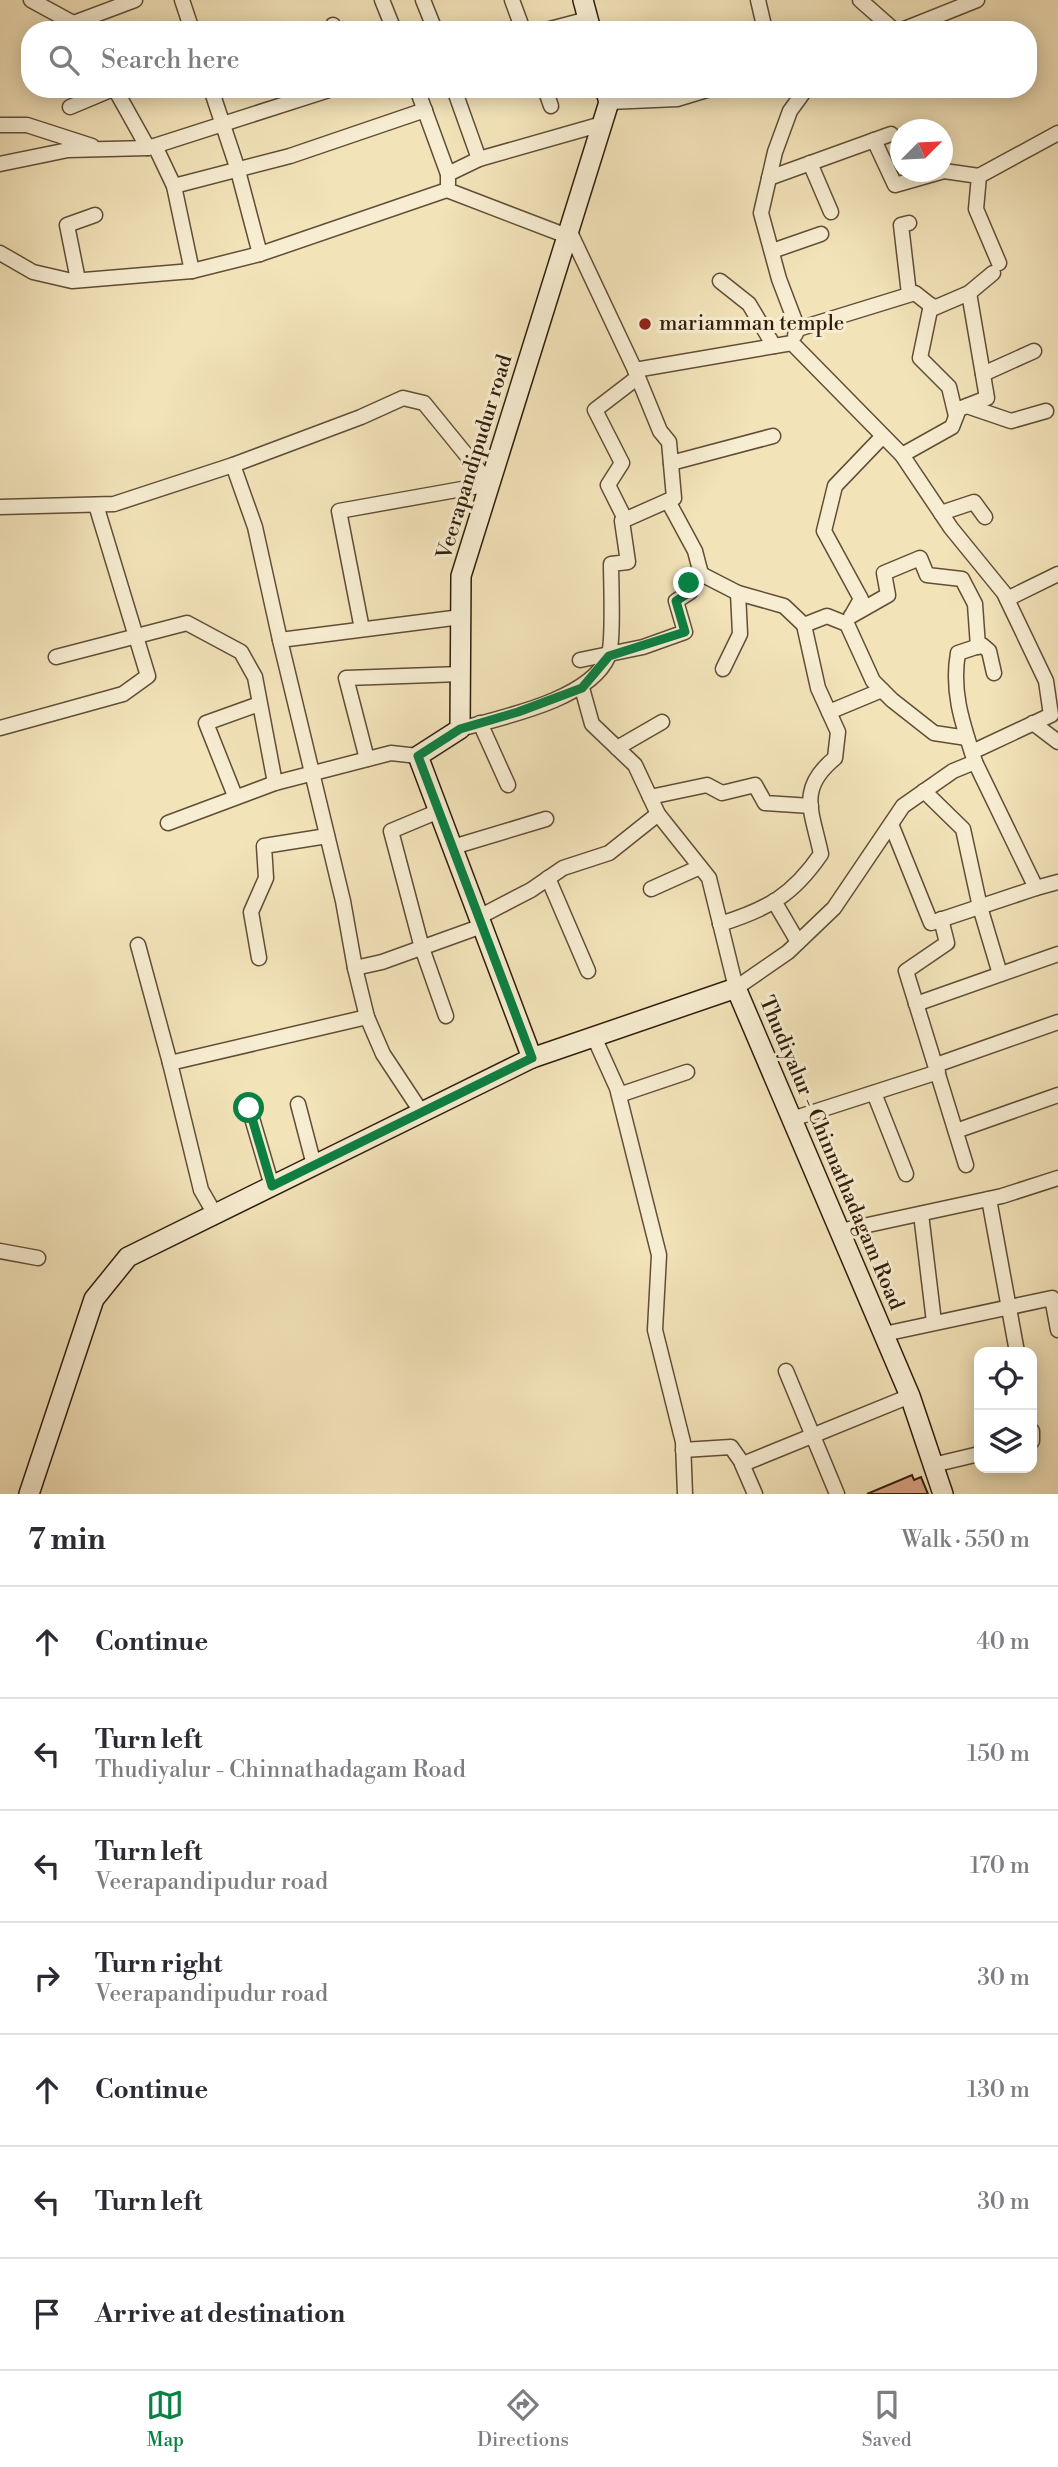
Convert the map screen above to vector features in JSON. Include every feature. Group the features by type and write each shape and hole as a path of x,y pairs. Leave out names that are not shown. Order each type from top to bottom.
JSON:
{"main road":[{"name":"Veerapandipudur road","path":"460,729 461,576 602,124 607,98"},
{"path":"460,729 418,756 532,1058"},
{"name":"Thudiyalur - Chinnathadagam Road","path":"29,1494 94,1300 128,1257 216,1216 532,1058 736,988 910,1396 943,1494"}],"street":[{"path":"31,0 66,21"},
{"path":"86,21 135,0"},
{"path":"182,0 188,21"},
{"path":"382,0 390,21"},
{"path":"423,0 431,21"},
{"path":"512,0 520,21"},
{"path":"758,0 763,21"},
{"path":"860,0 884,21"},
{"path":"924,21 977,0"},
{"path":"69,107 92,98"},
{"path":"120,98 174,186 192,271"},
{"path":"214,98 237,167 260,254"},
{"path":"0,164 68,150 106,151 152,147 222,124 283,98"},
{"path":"420,98 448,174 447,190"},
{"path":"457,98 479,159"},
{"path":"548,98 551,106"},
{"path":"654,98 680,98"},
{"path":"582,688 592,724 635,765 658,814 709,878 736,988 798,942 834,908 903,806 953,771 971,750 1051,715 1052,679 1007,599 941,513 902,455 882,437 795,336 761,213 790,111 799,98"},
{"path":"174,186 237,167 290,156 425,110"},
{"path":"448,174 479,159 602,124"},
{"path":"0,125 27,125 106,151"},
{"path":"874,140 895,185 944,171 979,176 1058,133"},
{"path":"769,178 890,134"},
{"path":"810,163 831,212"},
{"path":"625,519 608,485 622,463 594,410 636,374 774,346 909,294 915,293 934,308 970,293 996,268 976,209 979,176"},
{"path":"0,253 33,272 78,280 192,271 260,254 447,190 568,233 636,374 660,431 669,442 674,498 622,521 628,562 611,564 609,656 582,688 460,729"},
{"path":"78,280 67,225 95,215"},
{"path":"908,223 901,225 909,294"},
{"path":"772,251 821,234"},
{"path":"720,281 749,304 774,346"},
{"path":"902,455 952,427 959,409 987,398 970,293"},
{"path":"930,305 920,358 949,387 956,416"},
{"path":"983,374 1034,351"},
{"path":"0,507 114,504 233,465 361,417 403,398 424,403 490,484 339,511 362,629"},
{"path":"967,406 1011,421 1046,411"},
{"path":"671,463 773,436"},
{"path":"849,620 861,599 824,531 835,486 882,437"},
{"path":"233,465 255,527 367,1017 383,1054 422,1112"},
{"path":"668,501 695,551 701,574 738,593 784,606 804,625 818,688 838,732 835,758 817,772 809,798 821,853 801,883 755,914 720,924"},
{"path":"941,513 974,502 985,517"},
{"path":"0,728 123,694 148,676 96,505"},
{"path":"804,625 827,616 849,620 888,595 884,573 920,558 927,575 961,579 975,604 978,647"},
{"path":"1007,599 1058,573"},
{"path":"580,660 609,656 685,632 676,601 690,592 689,583 701,574"},
{"path":"723,669 740,634 738,593"},
{"path":"279,640 461,617"},
{"path":"849,620 873,681 934,733 971,750"},
{"path":"56,657 187,623 241,652 255,677 275,783"},
{"path":"994,673 989,651 982,645 958,653 954,676 956,698 971,750 1036,888"},
{"path":"367,759 346,678 461,674"},
{"path":"829,712 882,690"},
{"path":"235,796 206,723 259,704"},
{"path":"617,748 662,722"},
{"path":"480,723 508,785"},
{"path":"1033,723 1058,741"},
{"path":"168,823 275,783 391,753 418,756"},
{"path":"650,797 707,785 722,793 755,785 765,803 811,806"},
{"path":"924,792 963,829 980,907 1000,974"},
{"path":"439,811 391,831 422,948 446,1016"},
{"path":"355,968 422,948 480,921 564,868 609,853 658,814"},
{"path":"453,847 545,819"},
{"path":"891,824 932,923 1058,881"},
{"path":"259,958 251,912 266,878 264,846 327,836"},
{"path":"651,889 700,867"},
{"path":"548,878 588,971"},
{"path":"774,901 798,942"},
{"path":"941,919 947,943 906,971 966,1165"},
{"path":"138,945 201,1190 216,1216"},
{"path":"916,1004 1058,954"},
{"path":"170,1063 367,1017"},
{"path":"792,1119 874,1093 1058,1022"},
{"path":"594,1037 619,1095 659,1255 655,1330 683,1450 685,1494"},
{"path":"619,1095 687,1072"},
{"path":"874,1093 905,1174"},
{"path":"956,1131 1058,1095"},
{"path":"298,1104 314,1165"},
{"path":"249,1108 272,1186"},
{"path":"840,1231 989,1199 1058,1178"},
{"path":"989,1199 1016,1347"},
{"path":"921,1214 934,1322"},
{"path":"0,1251 38,1258"},
{"path":"884,1334 1009,1305 1052,1298 1058,1330"},
{"path":"786,1371 837,1494"},
{"path":"742,1464 910,1396"},
{"path":"683,1450 731,1447 755,1494"},
{"path":"933,1465 974,1455"}],"building":[{"path":"912,1475 914,1480 921,1477 928,1494 867,1494"}],"place":[{"name":"mariamman temple","path":"645,324"}],"route":[{"path":"249,1108 272,1186 532,1058 418,756 460,729 518,712 582,688 609,656 685,632 676,601 690,592 689,583"}]}
